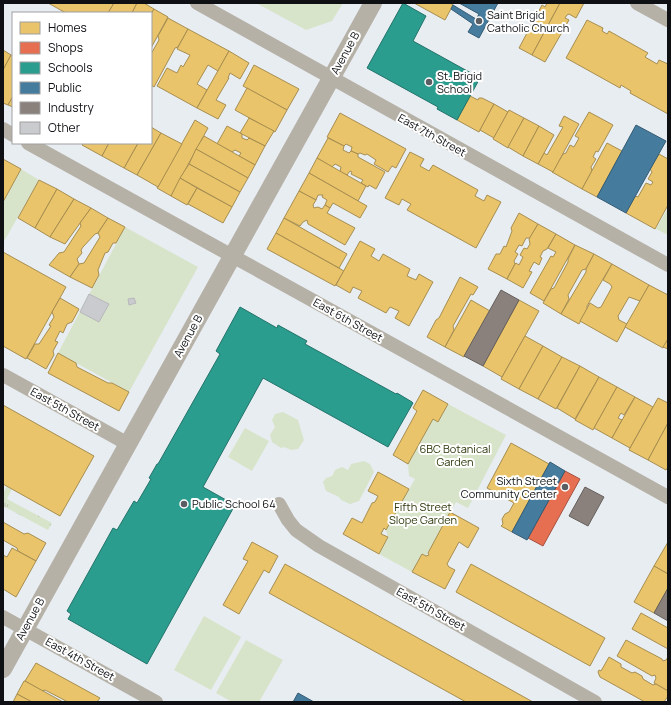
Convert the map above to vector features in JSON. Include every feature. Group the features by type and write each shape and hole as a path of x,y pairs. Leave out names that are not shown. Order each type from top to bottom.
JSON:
{"street":[{"name":"East 7th Street","path":"197,3 331,79 668,265"},
{"name":"Avenue B","path":"3,669 373,3"},
{"path":"637,3 668,20"},
{"path":"3,129 12,134"},
{"name":"East 6th Street","path":"30,144 668,497"},
{"name":"East 5th Street","path":"3,375 128,444"},
{"name":"East 5th Street","path":"279,504 288,520 296,530 319,546 595,702"},
{"name":"East 4th Street","path":"3,617 156,702"}],"green space":[{"path":"256,3 343,3 332,21 306,30"},
{"path":"21,169 39,180 3,243 3,202"},
{"path":"668,208 668,235 656,229"},
{"path":"125,227 198,267 129,392 58,353"},
{"name":"6BC Botanical Garden","path":"448,404 506,435 468,508 456,502 426,556 422,554 412,572 379,554 388,538 386,530 415,479 409,476 408,464 433,419 438,422"},
{"path":"283,412 298,420 304,440 298,449 291,450 284,447 281,448 272,442 270,435 275,427 272,420 275,414"},
{"path":"245,428 269,441 252,471 228,457"},
{"path":"364,461 370,464 374,472 359,501 350,504 326,491 323,482 326,478 332,476 335,470 342,467 348,470 351,464"},
{"path":"7,486 12,489 7,499 52,523 48,530 3,506 3,493"},
{"path":"204,616 241,637 211,690 174,670"},
{"path":"246,640 283,660 259,702 232,702 216,693"}],"building: Homes":[{"path":"48,3 114,3 109,12 64,12"},
{"path":"114,3 137,3 132,12 109,12"},
{"path":"137,3 144,3 154,9 152,12 132,12"},
{"path":"414,3 450,3 453,5 445,20"},
{"path":"547,3 560,3 532,55 519,48 542,5 545,7"},
{"path":"560,3 584,3 576,18 569,14 565,18 569,20 545,62 532,55"},
{"path":"154,9 168,17 152,46 152,12"},
{"path":"168,18 188,29 178,47 175,48 154,87 152,86 152,52 159,40 158,36"},
{"path":"587,20 603,28 602,31 607,34 609,31 648,53 645,57 657,64 659,60 668,64 668,114 630,93 631,91 621,85 620,88 566,58"},
{"path":"188,29 229,51 218,71 208,65 197,84 207,90 197,108 157,86 167,68 177,73 181,65 183,67 190,55 177,49"},
{"path":"3,50 11,55 3,70"},
{"path":"229,51 249,63 240,79 230,73 229,78 216,100 226,105 218,119 197,108"},
{"path":"12,56 12,98 8,105 3,103 3,70"},
{"path":"254,65 299,89 287,110 243,86"},
{"path":"247,88 287,110 275,132 235,110"},
{"path":"470,96 478,100 479,98 482,98 494,104 479,132 457,120"},
{"path":"12,98 12,107 8,105"},
{"path":"494,104 508,112 494,138 480,130"},
{"path":"509,110 524,118 508,148 493,139"},
{"path":"589,112 613,125 598,152 596,151 593,157 596,159 591,167 592,171 582,189 552,172 570,145 574,147 579,138 575,136"},
{"path":"340,113 406,149 396,168 392,166 388,172 374,164 376,160 367,154 358,154 351,151 352,147 346,144 344,146 327,137"},
{"path":"564,116 579,124 553,172 538,164 544,153 547,155 563,127 559,126"},
{"path":"249,118 274,131 265,146 240,133"},
{"path":"524,118 539,126 523,156 508,147"},
{"path":"195,120 208,128 171,196 157,188"},
{"path":"227,126 242,134 242,138 247,140 249,138 265,146 255,165 239,156 241,153 235,150 232,152 217,144"},
{"path":"539,126 554,135 538,164 523,156"},
{"path":"152,128 161,133 137,175 124,168 137,144 152,144"},
{"path":"161,133 182,144 158,187 137,175"},
{"path":"204,136 255,165 248,178 196,149"},
{"path":"328,138 344,146 343,150 349,153 351,151 358,154 358,157 385,172 376,189 361,183 363,180 351,174 352,172 350,171 347,175 340,172 341,167 335,164 332,167 317,158"},
{"path":"607,143 622,151 597,197 582,189"},
{"path":"82,144 108,144 102,156"},
{"path":"108,144 137,144 124,168 102,156"},
{"path":"196,149 248,178 240,192 189,164"},
{"path":"410,152 424,159 420,166 429,171 433,165 478,190 475,196 484,201 487,195 501,202 476,248 407,210 411,204 402,199 399,205 385,198"},
{"path":"659,154 668,159 668,205 655,229 626,213 635,196 638,197 646,183 651,185 653,182 648,179 652,172 650,169"},
{"path":"317,158 366,186 358,201 309,173"},
{"path":"3,159 21,169 3,202"},
{"path":"189,164 240,192 232,207 180,178"},
{"path":"309,173 367,206 360,218 333,203 330,208 325,205 327,200 322,197 323,195 318,195 316,200 299,191"},
{"path":"180,178 197,188 187,205 171,196"},
{"path":"39,180 57,189 35,228 18,218"},
{"path":"197,188 232,207 223,223 188,204"},
{"path":"57,189 74,199 50,237 35,228"},
{"path":"299,191 316,200 313,205 314,208 318,207 322,209 325,205 330,208 327,213 355,228 345,245 308,224 307,220 300,226 284,218"},
{"path":"74,199 91,208 65,244 50,237"},
{"path":"91,208 108,218 98,233 95,234 81,250 82,253 77,259 79,264 70,277 49,265 59,253 64,252 81,226 80,223"},
{"path":"519,213 538,224 530,238 526,238 522,246 519,245 515,252 518,254 514,261 515,264 507,279 488,269 496,254 500,254 504,246 506,247 512,231 511,228"},
{"path":"108,218 125,227 116,243 113,243 108,252 105,253 98,270 99,275 92,288 70,277 79,264 84,263 100,237 98,233"},
{"path":"284,218 347,254 339,268 276,233"},
{"path":"538,224 556,234 547,249 543,251 540,257 542,258 539,265 534,262 529,271 532,272 523,288 507,279 515,264 516,263 519,265 523,257 520,255 524,248 527,249 530,244 529,239"},
{"path":"276,233 344,271 335,286 267,249"},
{"path":"556,234 575,245 544,301 530,293 551,256 553,257 556,252 548,248"},
{"path":"360,241 375,249 371,256 379,261 383,254 410,269 407,276 416,280 419,274 433,282 409,326 395,318 399,311 390,307 386,313 358,298 362,291 353,287 350,293 336,285"},
{"path":"575,245 594,254 586,269 582,270 568,295 569,299 561,314 543,303 551,289 554,288"},
{"path":"3,252 66,287 26,359 3,346"},
{"path":"594,254 612,264 587,306 587,309 579,324 561,314 586,272 586,269"},
{"path":"612,264 649,285 640,301 629,297 618,316 619,320 627,324 617,342 580,321 590,303 598,308 601,307 612,287 603,280"},
{"path":"460,277 478,287 473,295 471,294 453,326 454,330 445,347 427,337 436,320 439,318"},
{"path":"649,285 668,295 668,339 663,348 625,327"},
{"path":"60,298 79,309 72,322 67,324 63,333 60,331 55,341 58,342 53,351 54,355 46,369 27,358 35,344 39,344 51,326 49,325 54,317 52,312"},
{"path":"471,300 490,311 464,357 445,347"},
{"path":"519,300 539,311 502,377 483,366"},
{"path":"525,336 543,346 519,389 501,379"},
{"path":"668,339 668,349 663,347"},
{"path":"543,346 562,357 538,399 519,389"},
{"path":"58,353 76,363 77,367 129,392 119,411 48,373"},
{"path":"562,357 580,366 556,409 538,399"},
{"path":"580,366 599,377 575,419 557,408"},
{"path":"599,377 617,387 593,430 575,420"},
{"path":"617,387 635,397 624,415 621,413 618,418 622,420 612,438 594,428"},
{"path":"423,390 448,404 438,422 433,419 408,464 393,455 417,411 413,408"},
{"path":"635,397 653,407 630,448 612,438"},
{"path":"658,398 668,403 668,423 648,460 629,450"},
{"path":"3,405 94,456 60,516 3,484"},
{"path":"668,423 668,467 666,470 648,460"},
{"path":"511,443 549,464 512,532 501,526 503,524 502,519 505,514 509,512 514,503 487,488"},
{"path":"378,472 409,489 386,530 384,528 381,534 388,537 379,554 343,534 352,518 362,523 372,503 375,502 378,496 368,491"},
{"path":"450,512 479,528 468,548 459,542 447,564 455,570 445,589 412,572 422,554 426,556 429,555 428,553"},
{"path":"3,522 24,534 28,533 46,543 36,561 18,551 17,548 3,540"},
{"path":"252,542 278,556 269,573 264,570 239,614 223,605 248,561 243,559"},
{"path":"668,542 668,574 654,566"},
{"path":"12,548 36,561 16,597 3,589 3,555 7,557"},
{"path":"285,564 533,702 466,702 269,593"},
{"path":"471,564 605,638 590,666 456,592"},
{"path":"654,566 668,574 668,588 654,613 634,602"},
{"path":"641,613 668,628 668,649 632,629"},
{"path":"626,640 662,659 663,661 668,657 668,691 654,683 656,678 655,675 652,676 617,656"},
{"path":"609,657 621,664 621,667 632,673 635,672 653,685 656,684 668,691 668,696 664,702 645,702 600,677 598,672 599,670 601,671"},
{"path":"36,663 100,698 97,702 68,702 45,690 42,691 25,681"},
{"path":"24,681 63,702 32,702 17,694"},
{"path":"17,694 32,702 13,702"}],"building: Shops":[{"path":"565,471 580,479 543,546 528,538"}],"building: Schools":[{"path":"403,3 426,16 413,41 480,78 457,120 437,109 438,107 367,68"},
{"path":"240,307 277,328 278,325 307,341 305,344 413,403 388,447 263,378 203,487 235,505 147,664 68,619 71,614 67,611 113,528 117,530 134,501 137,503 151,479 149,478 220,354 216,351"}],"building: Public":[{"name":"Saint Brigid Catholic Church","path":"459,3 498,3 479,38 468,32 473,24 451,9 453,5 476,19 479,14"},
{"path":"636,125 666,141 626,213 597,197"},
{"path":"550,462 565,471 527,540 512,532"},
{"path":"298,693 314,702 293,702"}],"building: Industry":[{"path":"501,290 519,300 483,366 464,356"},
{"path":"585,487 604,497 588,526 569,516"},
{"path":"668,588 668,621 654,613"}],"building: Other":[{"path":"89,294 109,304 99,322 80,312"},
{"path":"134,298 136,303 129,305 128,299"}],"place":[{"name":"Saint Brigid Catholic Church","path":"479,21"},
{"name":"St. Brigid School","path":"429,82"},
{"name":"Sixth Street Community Center","path":"565,487"},
{"name":"Public School 64","path":"184,504"}],"park label":[{"name":"Fifth Street Slope Garden","path":"423,513"}]}
